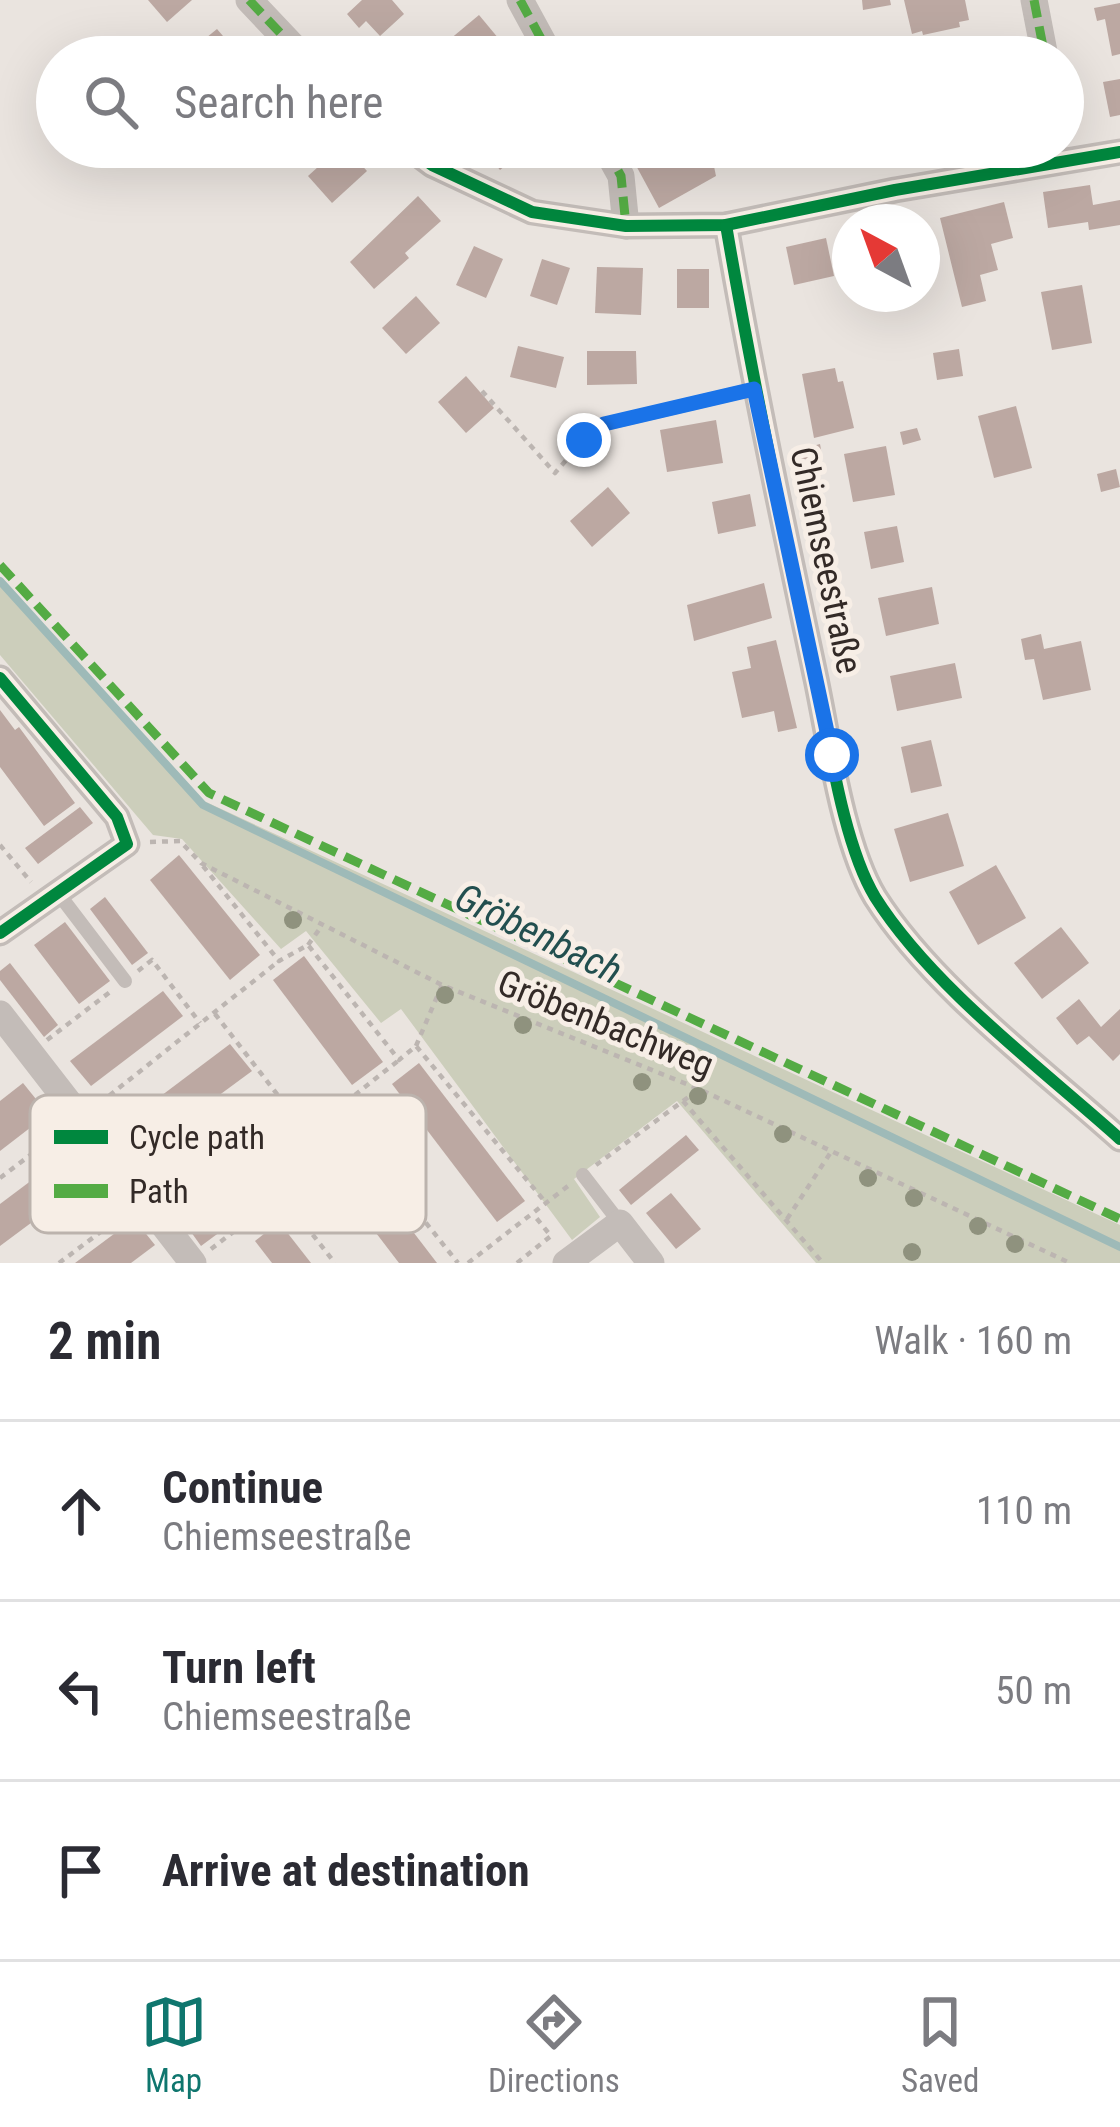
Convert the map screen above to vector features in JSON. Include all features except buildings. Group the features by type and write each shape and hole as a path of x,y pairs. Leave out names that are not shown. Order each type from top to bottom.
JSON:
{"street":[{"path":"249,0 283,36"},
{"path":"520,0 539,36"},
{"path":"1034,0 1041,36"},
{"path":"1084,152 1120,152"},
{"path":"438,168 532,212 626,226 726,224 993,168"},
{"path":"617,168 626,226"},
{"name":"Chiemseestraße","path":"726,224 754,389 843,810 872,891 904,940 943,980 1120,1139"},
{"path":"0,678 117,817 127,844 0,933"},
{"path":"0,1014 63,1095"},
{"path":"566,1263 620,1223 650,1263"},
{"path":"170,1233 193,1263"}],"lane":[{"path":"584,440 604,424 754,389"},
{"path":"52,897 125,981"},
{"path":"583,1175 620,1223"}],"path":[{"path":"482,391 555,473 584,440"},
{"path":"0,845 52,897"},
{"path":"201,863 279,961"},
{"path":"110,1095 279,961 308,945 321,927"},
{"path":"308,945 399,1060"},
{"path":"31,1052 152,960 201,1025"},
{"path":"355,1095 416,1046 442,985"},
{"path":"215,1014 278,1095"},
{"path":"416,1046 546,1203"},
{"path":"468,1263 698,1089"},
{"path":"682,1101 824,1263"},
{"path":"787,1220 832,1149"},
{"path":"0,1178 30,1156"},
{"path":"517,1263 551,1236 533,1214"},
{"path":"426,1223 458,1263"},
{"path":"58,1263 98,1233"},
{"path":"193,1263 232,1233"},
{"path":"311,1233 335,1263"}],"green space":[{"path":"0,577 204,801 1120,1225 1120,1263 816,1263 677,1101 574,1179 600,1217 572,1240 401,1009 381,1023 306,931 281,949 182,839 153,835 0,655"}],"waterway":[{"name":"Gröbenbach","path":"0,581 203,805 1120,1247"}],"marked path":[{"path":"249,0 283,36"},
{"path":"520,0 540,36"},
{"path":"1034,0 1041,36"},
{"path":"617,168 626,226"},
{"path":"0,565 209,793 1120,1219"}],"cycle path":[{"path":"1084,158 1120,152"},
{"path":"438,168 532,212 626,226 726,225 1025,168"},
{"path":"726,225 832,761 864,875 898,930 956,994 1120,1139"},
{"path":"0,678 117,817 127,844 0,933"}],"route":[{"path":"584,440 604,424 754,389 832,755"}]}
